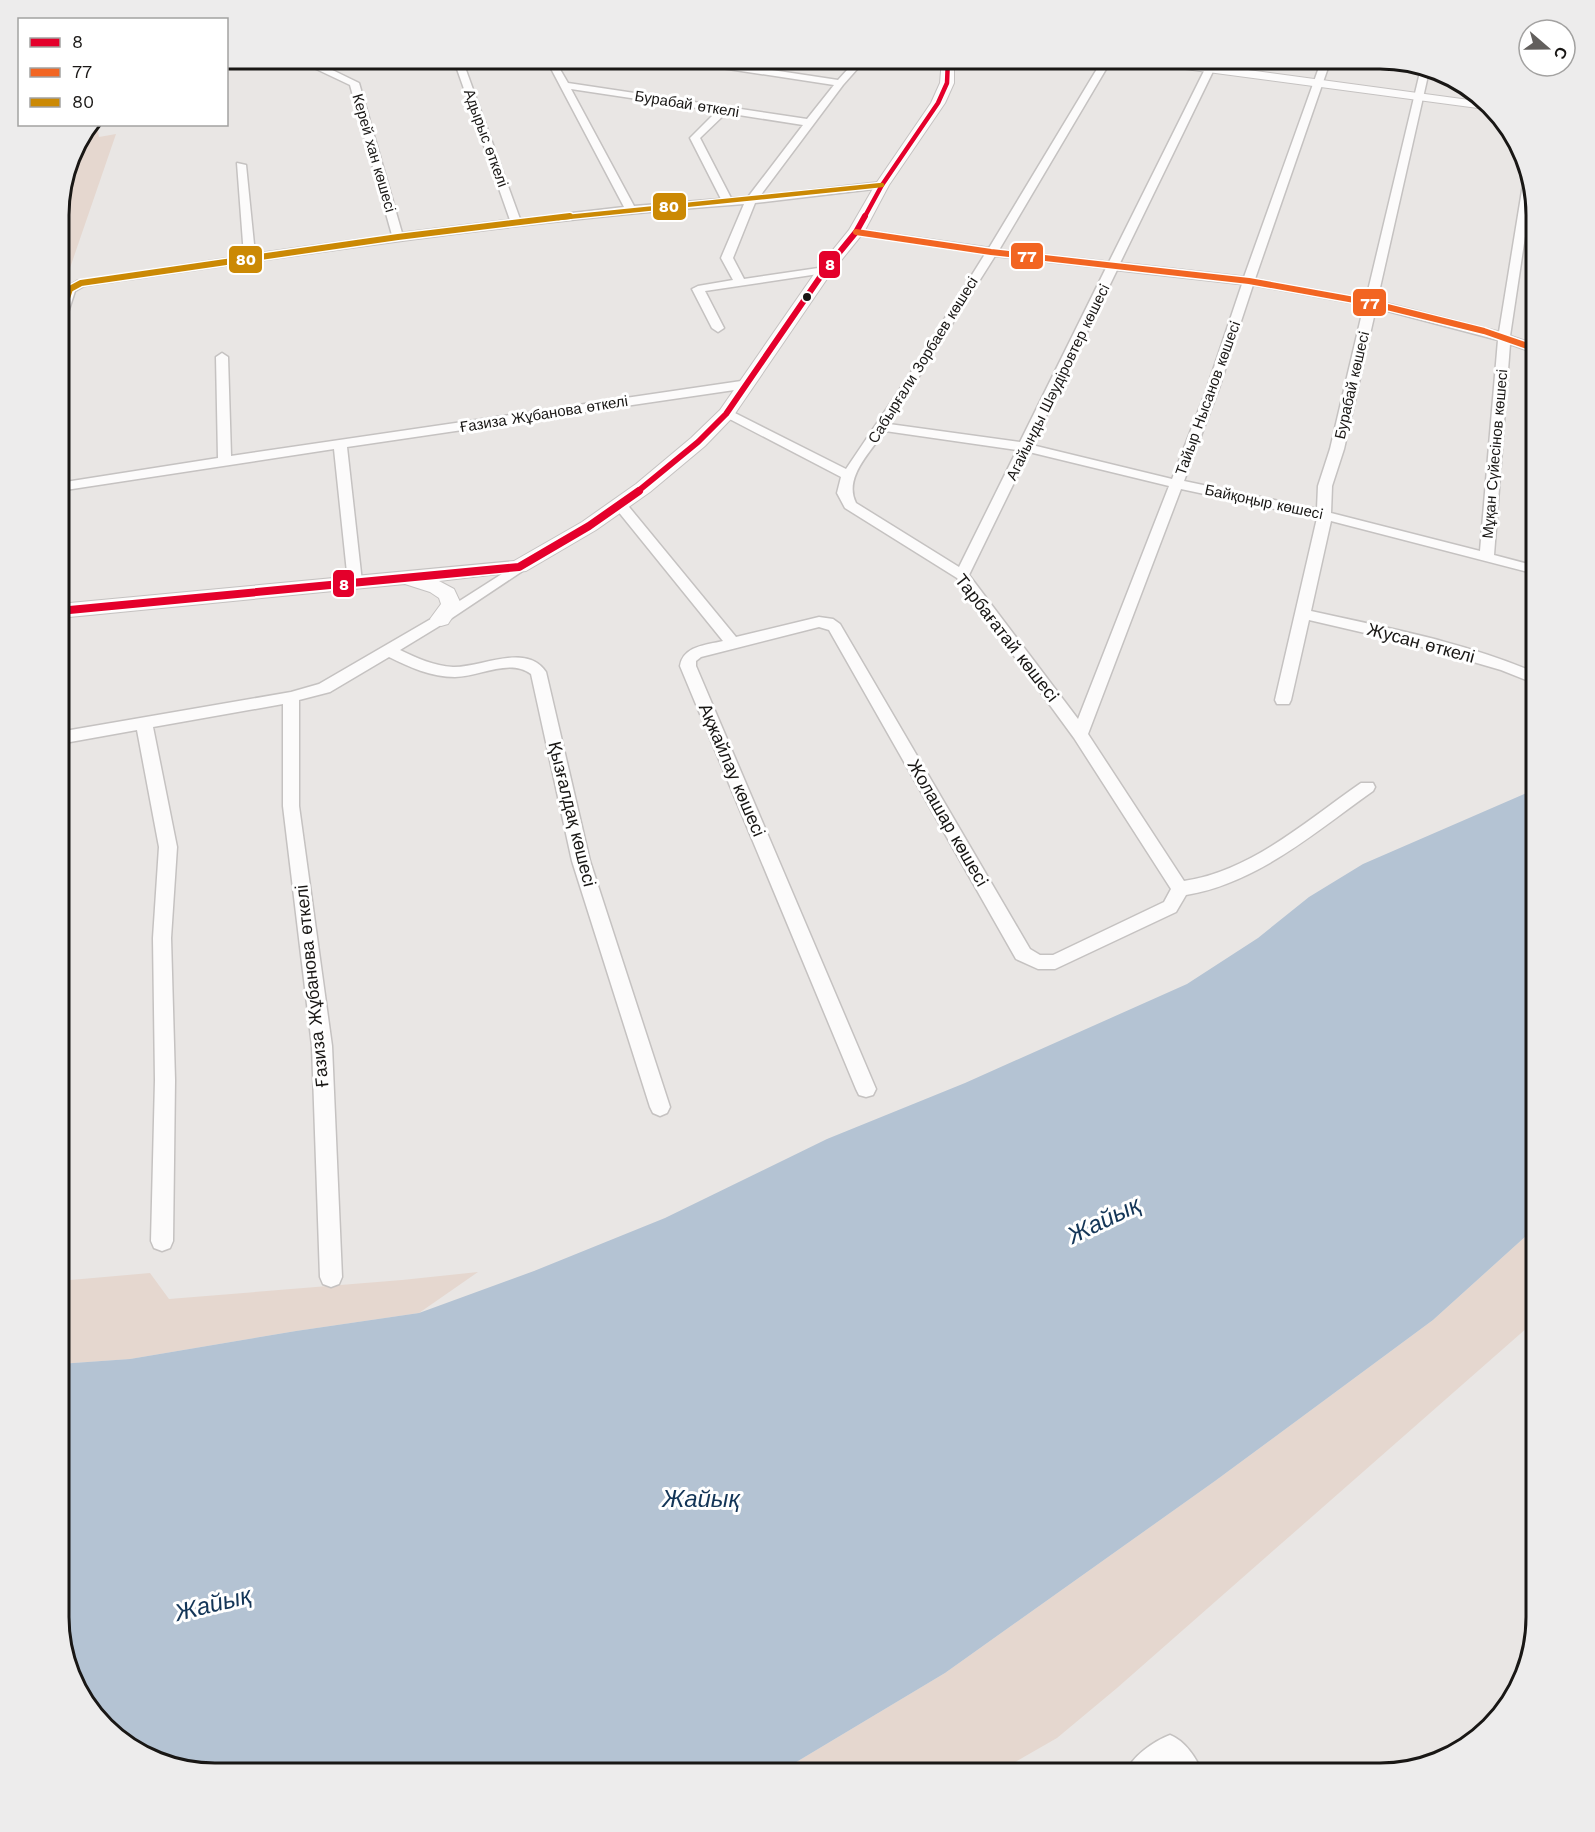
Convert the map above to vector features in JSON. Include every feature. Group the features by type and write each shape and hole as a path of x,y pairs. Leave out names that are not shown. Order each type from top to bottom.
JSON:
{"main road":[{"path":"69,610 519,567 589,526 620,505 698,442 726,414 825,270 856,232 882,185 938,104 948,69"},
{"path":"1238,69 1316,84 1476,105"},
{"path":"399,578 444,590 450,597 451,604 441,619"}],"street":[{"name":"Керей хан көшесі","path":"324,69 354,83 398,237"},
{"name":"Адырыс өткелі","path":"461,69 516,223"},
{"path":"555,69 631,209"},
{"path":"748,69 840,83"},
{"path":"741,282 727,258 751,200 853,69"},
{"name":"Сабырғали Зорбаев көшесі","path":"848,476 882,427 992,252 1101,69"},
{"name":"Агайынды Шәудіровтер көшесi","path":"962,575 1210,69"},
{"name":"Тайыр Нысанов көшесi","path":"1080,734 1212,391 1322,69"},
{"name":"Бурабай көшесi","path":"1284,700 1324,515 1325,486 1337,449 1423,76"},
{"name":"Бурабай өткелі","path":"563,85 811,123"},
{"path":"724,110 695,138 728,202"},
{"path":"241,165 250,259"},
{"path":"69,292 74,285 398,237 631,209 751,200 882,185"},
{"name":"Мұқан Сүйесінов көшесі","path":"1487,558 1504,339 1525,202"},
{"path":"856,232 992,252 1249,281 1371,303 1484,331 1526,346"},
{"path":"718,328 698,289 825,270"},
{"path":"222,357 225,461"},
{"name":"Ғазиза Жұбанова өткелі","path":"69,485 748,384"},
{"path":"726,414 848,476"},
{"name":"Байқоңыр көшесi","path":"882,427 1026,447 1177,484 1324,515 1526,568"},
{"path":"340,446 355,582"},
{"name":"Тарбағатай көшесi","path":"848,476 844,493 850,505 962,575 1080,734 1180,888"},
{"path":"620,505 733,643"},
{"path":"69,736 291,697 324,688 441,619 519,567"},
{"name":"Жусан өткелі","path":"1303,614 1410,638 1506,666 1526,675"},
{"name":"Жолашар көшесi","path":"733,643 819,622 828,622 835,627 1023,954 1038,962 1055,962 1170,907 1180,888"},
{"name":"Ақжайлау көшесі","path":"733,643 696,653 689,659 688,666 866,1089"},
{"name":"Қызғалдақ көшесі","path":"388,650 422,667 455,672 519,662 530,664 538,672 581,861 660,1107"},
{"name":"Ғазиза Жұбанова өткелі","path":"291,697 291,806 322,1046 331,1277"},
{"path":"144,722 168,847 162,938 165,1080 162,1240"},
{"path":"1180,888 1212,882 1260,859 1304,833 1367,787"},
{"path":"1151,1763 1170,1748 1181,1763"}],"shaded area":[{"path":"98,128 99,137 116,134 69,271 69,205 80,159"},
{"path":"1526,1236 1526,1329 1057,1738 1013,1763 795,1763 945,1673 1215,1481 1433,1320"},
{"path":"478,1272 419,1313 130,1359 69,1363 69,1280 150,1273 169,1299"}],"water":[{"name":"Жайық","path":"1526,793 1526,1236 1433,1320 1215,1481 945,1673 795,1763 196,1762 150,1748 119,1727 99,1706 80,1673 69,1627 69,1363 130,1359 419,1313 534,1271 665,1218 827,1139 965,1083 1187,984 1258,938 1309,897 1363,864"}],"transit line":[{"name":"8","path":"69,610 519,567 589,526 643,488 698,442 726,414 825,270 856,232 882,185 938,103 947,83 948,69"},
{"name":"80","path":"69,292 81,283 398,237 631,209 751,200 882,185"},
{"name":"77","path":"856,232 991,252 1249,281 1371,303 1484,331 1526,346"}]}
